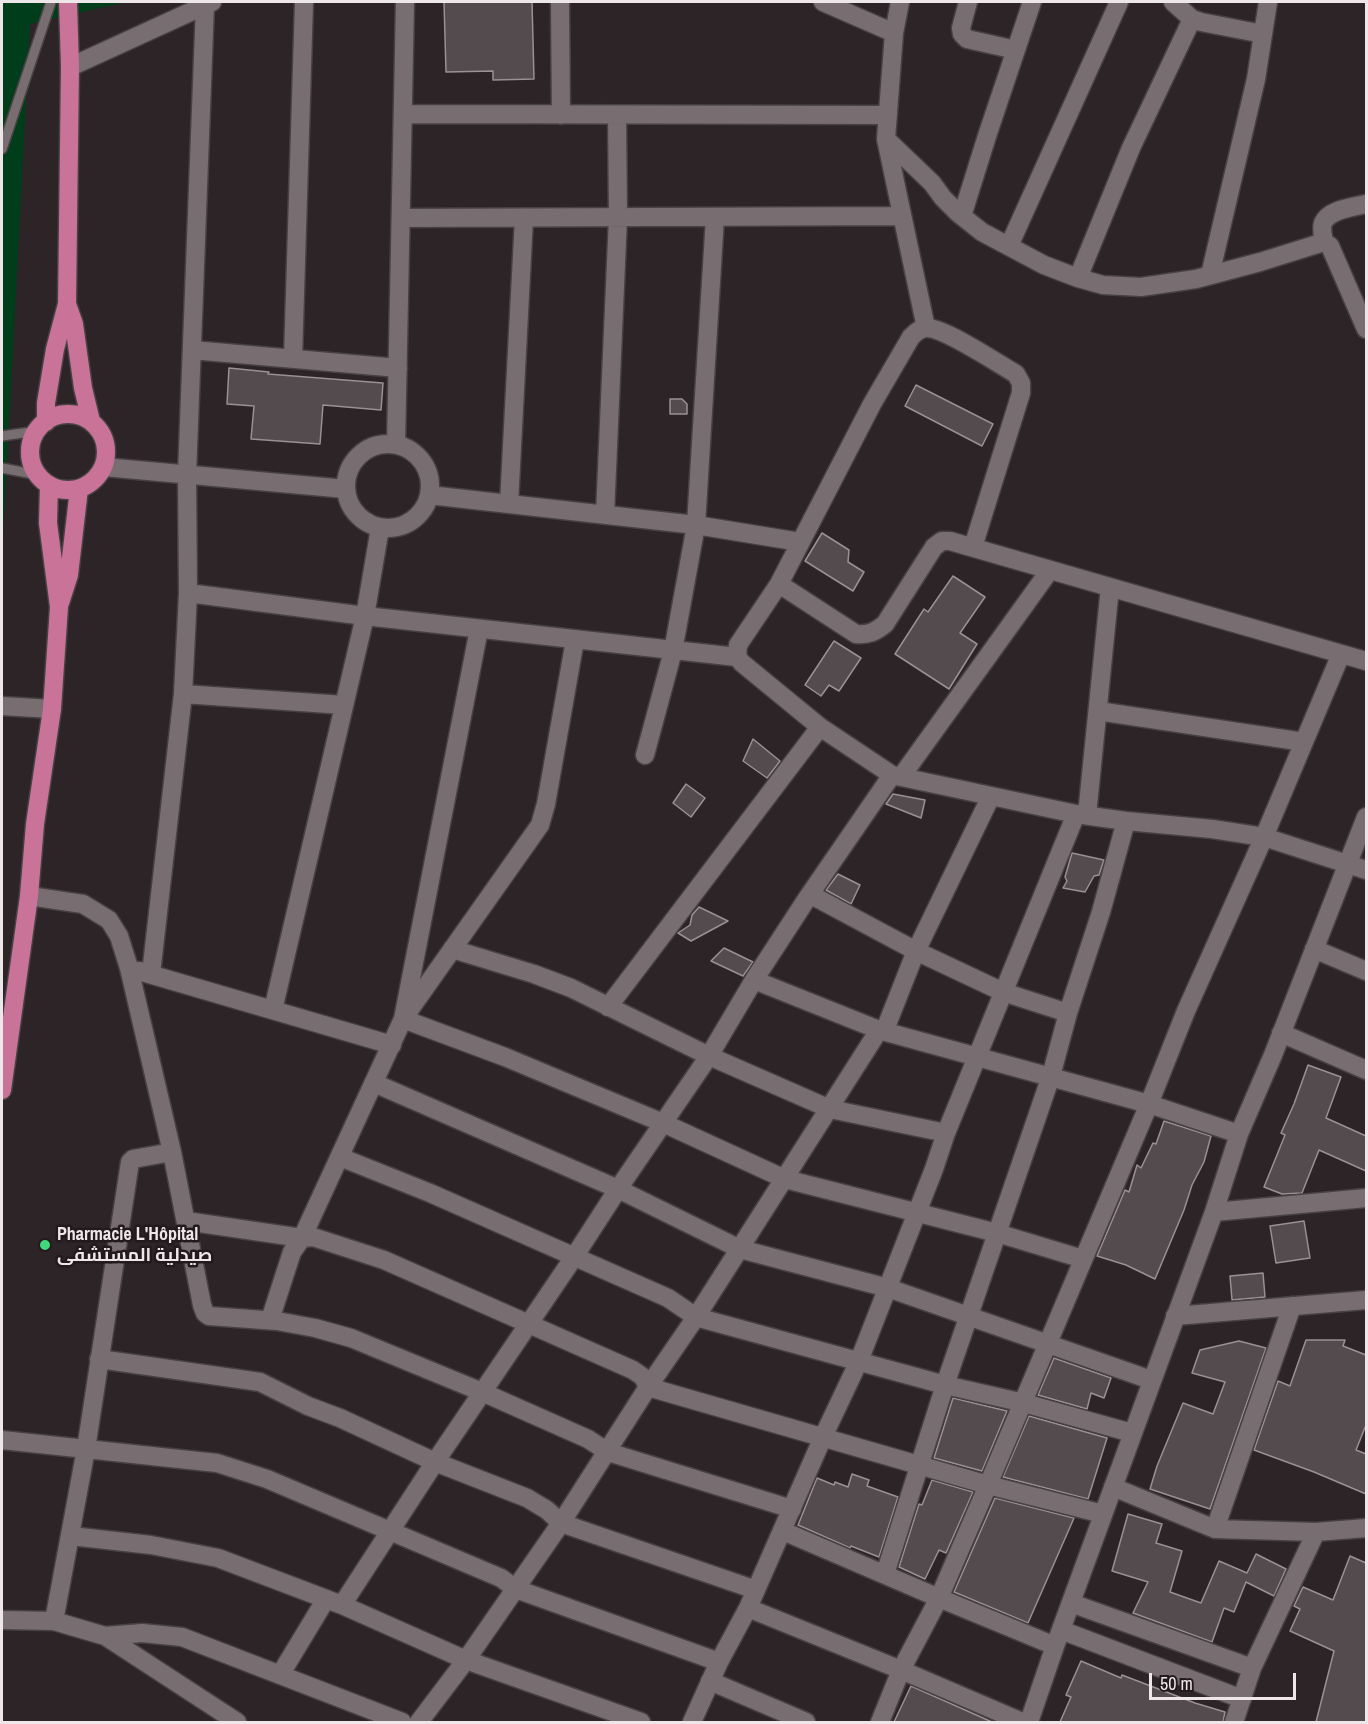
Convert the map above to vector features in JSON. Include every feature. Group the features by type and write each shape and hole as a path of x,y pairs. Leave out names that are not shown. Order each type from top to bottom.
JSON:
{"main road":[{"path":"2,1090 29,896 35,824 52,709 59,607 43,480 31,461 31,446 41,427 55,349 67,304 70,67 68,2"},
{"path":"43,480 63,490 79,489 94,481 104,467 107,450 102,434 91,421 83,388 74,324 67,304"},
{"path":"41,427 60,415 76,415 91,421"},
{"path":"59,607 69,575 79,489"}],"street":[{"path":"293,358 304,2"},
{"path":"396,445 405,2"},
{"path":"560,2 561,114"},
{"path":"823,2 894,33"},
{"path":"900,2 894,33 886,139 926,328"},
{"path":"968,2 962,28 962,34 967,39 1016,50"},
{"path":"962,216 1032,2"},
{"path":"1009,246 1119,2"},
{"path":"1173,2 1192,19 1263,33"},
{"path":"1210,275 1256,79 1268,2"},
{"path":"70,67 208,3 187,475 188,593 183,694 151,974"},
{"path":"1078,278 1131,148 1192,19"},
{"path":"403,114 888,115"},
{"path":"605,515 618,217 617,115"},
{"path":"886,139 932,183 943,198 982,232 1044,265 1103,285 1141,287 1196,279 1324,242 1330,246 1366,329"},
{"path":"1324,242 1323,223 1328,216 1336,211 1366,204"},
{"path":"401,218 902,216"},
{"path":"645,756 673,651 696,525 715,217"},
{"path":"509,504 524,218"},
{"path":"737,657 738,645 779,584 872,404 910,337 926,328 958,340 1016,374 1021,383 1021,393 973,548"},
{"path":"192,350 398,368"},
{"path":"396,445 416,454 423,463 428,473 429,495 420,515 411,522 401,527 380,528 369,525 352,510 348,500 346,478 356,458 364,451 374,446 396,445"},
{"path":"104,467 346,489"},
{"path":"429,495 696,525 800,542"},
{"path":"273,1010 365,616 380,528"},
{"path":"779,584 855,634 866,635 876,632 885,624 938,543 950,541 1366,661"},
{"path":"280,1675 390,1532 709,1056 807,897 1050,570"},
{"path":"692,1722 719,1662 748,1608 859,1361 946,1133 1003,992 1082,814 1098,711 1110,587"},
{"path":"188,593 365,616 737,657 820,727 897,776 1082,814 1264,837 1366,870"},
{"path":"404,1019 479,629"},
{"path":"270,1320 292,1252 302,1238 404,1019 540,825 546,804 574,640"},
{"path":"880,1722 902,1670 939,1598 1024,1403 1186,1011 1264,837 1341,654"},
{"path":"183,694 344,705"},
{"path":"2,706 52,709"},
{"path":"1098,711 1304,742"},
{"path":"609,1007 820,727"},
{"path":"418,1722 516,1589 696,1317 879,1030 886,1028 916,951 991,796"},
{"path":"1029,1722 1151,1380 1214,1212 1239,1134 1366,817"},
{"path":"885,1574 945,1385 1051,1076 1126,821"},
{"path":"29,896 83,904 109,920 119,936 129,968 172,1152 205,1313 209,1316 270,1320 315,1328 351,1338 483,1392 588,1439 608,1452 792,1509"},
{"path":"807,897 815,897 916,951 1003,992 1068,1013"},
{"path":"452,949 571,988 709,1056 830,1109 946,1133"},
{"path":"1314,949 1366,971"},
{"path":"129,968 392,1045"},
{"path":"754,980 879,1030 1149,1104 1239,1134"},
{"path":"404,1019 505,1057 663,1123 785,1179 997,1233 1083,1259"},
{"path":"1281,1033 1366,1070"},
{"path":"374,1083 618,1189 740,1249 888,1288 1151,1380"},
{"path":"54,1621 86,1449 130,1162 133,1159 172,1152"},
{"path":"340,1156 430,1193 668,1298 696,1317 1132,1433"},
{"path":"1214,1212 1366,1198"},
{"path":"186,1221 302,1238 313,1237 384,1260 633,1370 643,1377 648,1387 988,1485 1103,1514"},
{"path":"1175,1316 1366,1300"},
{"path":"1215,1529 1292,1306"},
{"path":"99,1359 260,1382 435,1462 526,1498 547,1510 561,1522 756,1590"},
{"path":"2,1440 217,1463 232,1467 267,1479 501,1578 516,1589 719,1662"},
{"path":"1113,1487 1215,1529 1316,1532 1366,1528"},
{"path":"783,1531 939,1598 1242,1698"},
{"path":"1234,1722 1252,1668 1316,1532"},
{"path":"71,1536 151,1545 218,1558 334,1602 465,1660 641,1722"},
{"path":"1071,1603 1252,1668"},
{"path":"748,1608 902,1670 1022,1722"},
{"path":"2,1620 54,1621 105,1635 237,1722"},
{"path":"105,1635 142,1633 182,1637 402,1722"},
{"path":"710,1681 806,1722"}],"lane":[{"path":"2,149 51,2"},
{"path":"2,436 41,427"},
{"path":"2,468 43,480"}],"green space":[{"path":"2,2 126,2 30,24 2,557"}],"building":[{"path":"444,2 532,2 534,79 493,80 493,71 446,72"},
{"path":"229,368 269,372 268,374 383,383 381,410 323,405 320,444 251,439 254,406 227,404"},
{"path":"916,385 993,424 982,446 905,406"},
{"path":"670,399 682,399 687,404 687,414 670,414"},
{"path":"822,533 849,550 848,562 864,572 853,591 805,561"},
{"path":"953,576 985,597 960,633 977,644 949,689 895,654 924,609 928,612"},
{"path":"834,641 861,658 839,691 829,685 821,696 805,685"},
{"path":"753,739 780,761 767,778 743,761"},
{"path":"686,784 705,798 691,817 673,803"},
{"path":"893,794 925,800 921,818 886,804"},
{"path":"1072,853 1104,860 1099,875 1094,876 1085,892 1063,888 1067,881 1065,877"},
{"path":"838,874 860,885 851,904 826,890"},
{"path":"699,907 728,921 691,941 678,933 690,925 692,915"},
{"path":"724,948 753,962 743,976 711,961"},
{"path":"1308,1065 1341,1077 1326,1118 1366,1136 1366,1171 1319,1150 1302,1193 1282,1194 1264,1187 1285,1135 1281,1133"},
{"path":"1164,1121 1211,1136 1204,1162 1192,1185 1155,1279 1126,1265 1097,1256 1125,1190 1129,1192 1137,1165 1141,1168 1153,1143 1156,1144"},
{"path":"1304,1221 1310,1258 1276,1263 1270,1226"},
{"path":"1263,1273 1265,1297 1232,1300 1230,1276"},
{"path":"1306,1340 1345,1340 1343,1346 1366,1355 1366,1425 1356,1450 1366,1454 1366,1494 1254,1450 1278,1381 1290,1386"},
{"path":"1239,1341 1266,1348 1210,1509 1150,1489 1183,1403 1213,1414 1225,1382 1192,1373 1200,1350"},
{"path":"1054,1358 1111,1378 1104,1398 1091,1393 1087,1409 1038,1395"},
{"path":"953,1398 1007,1411 982,1471 934,1458"},
{"path":"1029,1416 1107,1438 1088,1499 1003,1477"},
{"path":"852,1474 869,1480 867,1486 898,1497 879,1557 851,1546 850,1548 798,1525 817,1478 834,1485 835,1482 848,1487"},
{"path":"932,1480 973,1492 946,1553 939,1550 925,1579 899,1567 919,1504 922,1505"},
{"path":"995,1498 1074,1518 1028,1623 954,1592"},
{"path":"1128,1514 1162,1524 1156,1543 1182,1551 1170,1592 1201,1603 1219,1561 1247,1573 1256,1554 1286,1569 1274,1596 1246,1582 1234,1612 1224,1608 1212,1642 1133,1613 1148,1582 1112,1571"},
{"path":"1350,1556 1366,1563 1366,1722 1316,1722 1334,1651 1290,1631 1300,1609 1294,1606 1303,1587 1333,1600"},
{"path":"1081,1661 1121,1678 1122,1675 1225,1712 1223,1722 1060,1722 1071,1697 1066,1695"},
{"path":"911,1686 954,1705 992,1722 894,1722"}],"place":[{"name":"Pharmacie L'Hôpital صيدلية المستشفى","path":"45,1245"}]}
